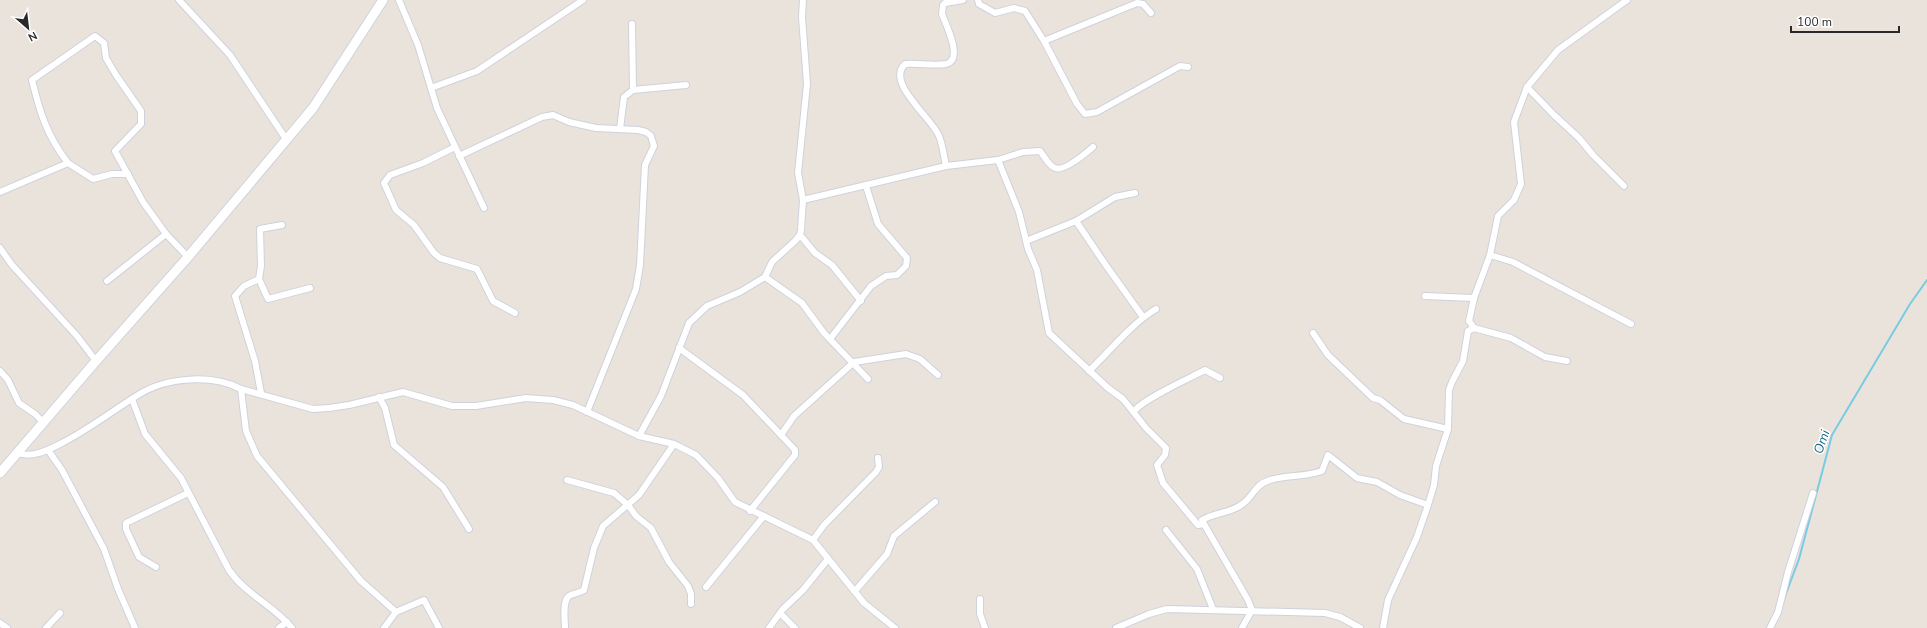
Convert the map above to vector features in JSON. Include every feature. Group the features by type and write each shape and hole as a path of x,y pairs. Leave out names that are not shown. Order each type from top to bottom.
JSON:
{"main road":[{"path":"0,473 188,257 313,108 383,0"}],"street":[{"path":"179,0 230,55 286,139"},
{"path":"399,0 418,45 437,108 484,208"},
{"path":"431,88 477,71 583,0"},
{"path":"639,436 661,396 678,348 689,323 707,306 740,292 764,277 772,262 800,235 803,200 798,173 806,84 802,17 803,0"},
{"path":"946,166 939,136 904,89 901,73 902,67 905,64 944,64 951,61 954,55 954,48 942,14 942,8 945,4 963,0"},
{"path":"978,0 979,4 995,13 1014,8 1025,11 1044,41 1077,104 1085,114 1097,112 1180,66 1188,67"},
{"path":"1567,361 1545,357 1511,338 1474,328 1469,321 1474,298 1490,255 1498,216 1514,200 1521,184 1514,122 1527,87 1558,50 1626,0"},
{"path":"1044,41 1138,3 1143,4 1151,13"},
{"path":"632,24 633,90"},
{"path":"128,174 112,174 93,179 68,163 54,146 40,114 32,80 95,36 104,44 106,58 141,111 141,124 115,150 128,174 143,202 166,234 188,257"},
{"path":"620,129 624,97 633,90 686,86"},
{"path":"1527,87 1579,138 1593,156 1624,186"},
{"path":"459,156 542,117 553,115 569,122 596,128 646,132 651,136 654,146 645,165 640,265 636,289 587,412"},
{"path":"455,147 423,163 390,175 384,183 396,210 414,225 434,253 440,258 477,270 493,301 515,313"},
{"path":"803,200 946,166 998,160 1022,152 1037,150 1040,151 1052,166 1060,169 1066,167 1093,147"},
{"path":"998,160 1019,212 1026,241 1036,270 1049,333 1108,388 1123,399 1146,428 1166,448 1165,455 1157,465 1163,483 1198,525 1204,524"},
{"path":"0,192 68,163"},
{"path":"830,339 871,286 886,276 897,275 906,266 907,258 878,224 866,186"},
{"path":"1026,241 1076,221 1115,197 1135,193"},
{"path":"1076,221 1143,316"},
{"path":"282,225 260,230 261,266 259,279 268,299 310,288"},
{"path":"107,281 166,234"},
{"path":"800,235 815,253 832,265 861,300"},
{"path":"0,248 12,265 77,336 96,361"},
{"path":"1490,255 1514,262 1631,324"},
{"path":"764,277 802,303 830,339 854,362 859,371 868,379"},
{"path":"259,279 244,286 235,296 255,361 261,393"},
{"path":"1425,296 1474,298"},
{"path":"1089,371 1143,316 1156,308"},
{"path":"1383,628 1388,600 1417,537 1428,505 1434,485 1436,466 1448,429 1450,390 1452,382 1463,361 1468,331 1474,328"},
{"path":"1313,333 1328,355 1373,398 1380,400 1404,418 1448,429"},
{"path":"678,348 743,395 781,434 796,452 750,511"},
{"path":"781,434 794,416 854,362 906,354 920,359 938,375"},
{"path":"1134,411 1137,407 1155,395 1205,370 1220,378"},
{"path":"0,371 8,380 19,403 35,414 44,423"},
{"path":"17,453 33,456 48,450 78,435 138,394 182,380 215,380 231,384 241,389 261,393 314,409 342,406 403,392 452,406 464,407 526,398 539,398 574,405 639,436 674,444 696,455 718,478 735,502 750,511 764,516 813,540 854,591 868,606 895,628"},
{"path":"241,389 246,431 257,456 361,581 396,612"},
{"path":"379,398 385,408 391,439 394,445 443,487 469,529"},
{"path":"132,399 145,434 181,478 229,570 237,582 287,622 292,628"},
{"path":"565,628 564,617 566,599 569,596 584,590 599,533 609,520 639,495 674,444"},
{"path":"48,450 62,470 104,549 118,589 135,628"},
{"path":"1252,610 1231,569 1202,520 1209,516 1237,508 1246,502 1256,487 1270,480 1309,476 1322,471 1328,455 1357,478 1377,482 1400,495 1428,505"},
{"path":"813,540 824,525 876,472 879,467 878,458"},
{"path":"567,480 614,493 628,505 636,516 655,532 667,558 688,586 691,594 691,604"},
{"path":"156,566 139,557 126,529 126,523 188,493"},
{"path":"1770,628 1778,612 1788,572 1814,493"},
{"path":"854,591 887,554 894,536 935,502"},
{"path":"706,587 764,516"},
{"path":"1166,530 1197,568 1213,610"},
{"path":"769,628 780,613 803,590 828,559"},
{"path":"980,599 980,614 984,628"},
{"path":"384,628 396,612 424,600 439,628"},
{"path":"1116,628 1149,614 1167,609 1325,613 1340,617 1360,628"},
{"path":"1242,628 1252,610"},
{"path":"46,628 60,613"},
{"path":"780,613 795,628"},
{"path":"279,628 287,622"},
{"path":"0,623 7,628"}],"waterway":[{"name":"Omi","path":"1784,599 1799,559 1832,435 1910,304 1927,280"}]}
